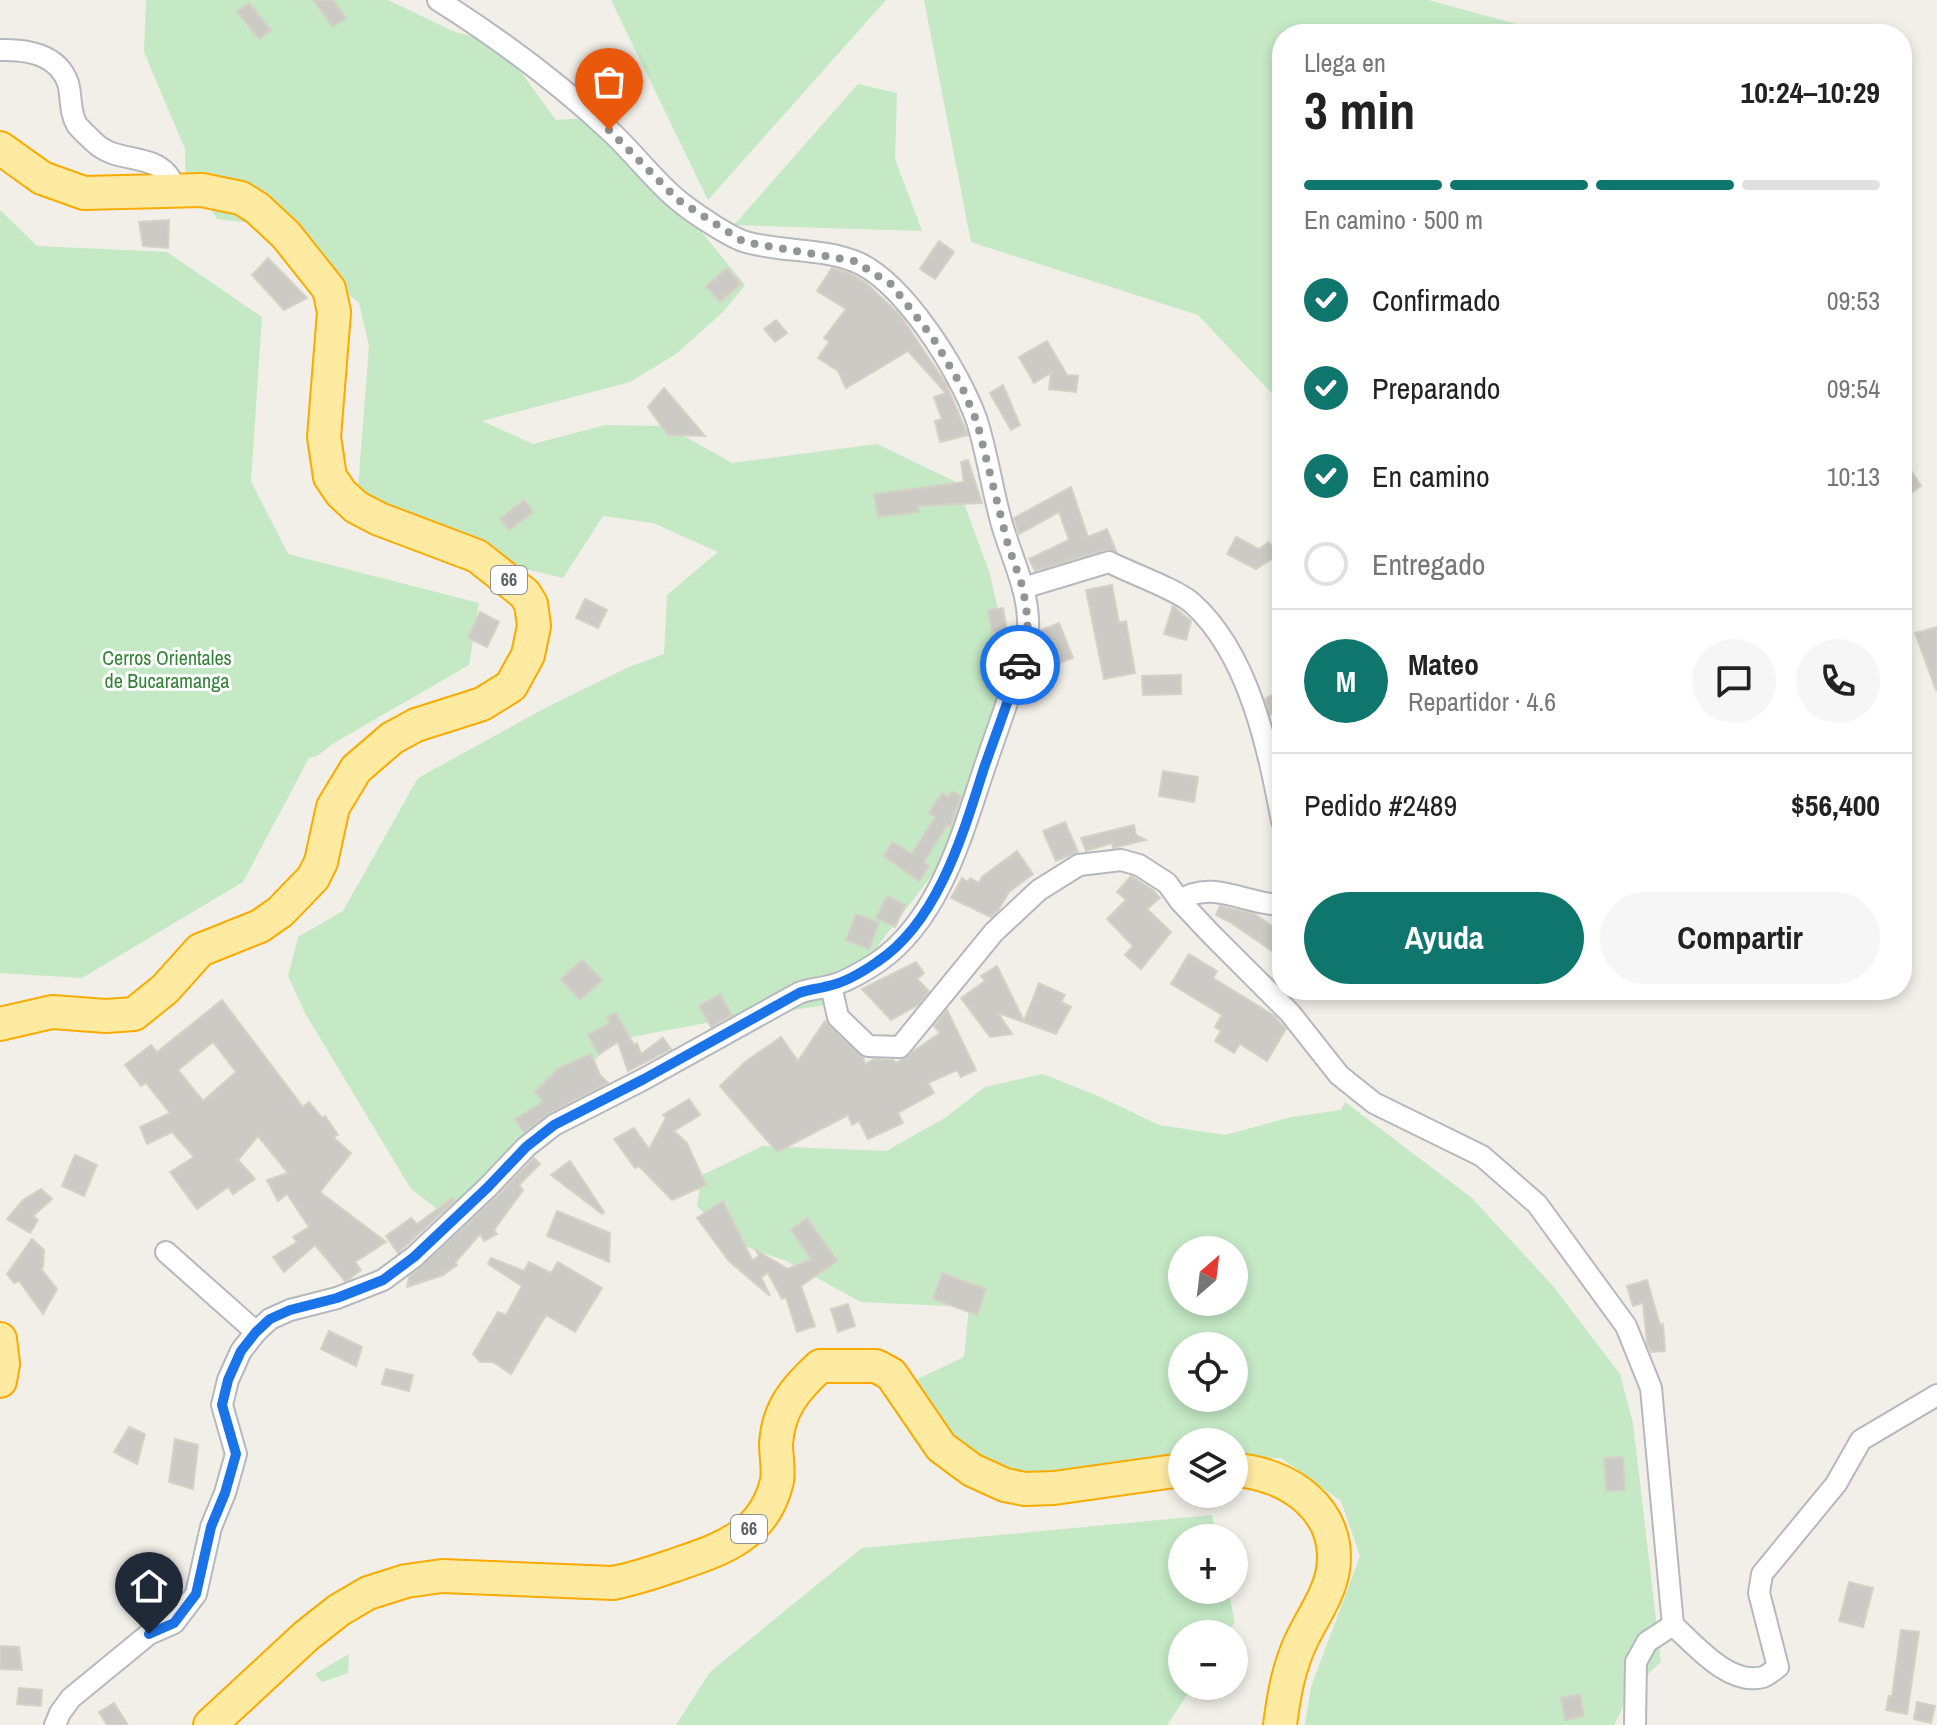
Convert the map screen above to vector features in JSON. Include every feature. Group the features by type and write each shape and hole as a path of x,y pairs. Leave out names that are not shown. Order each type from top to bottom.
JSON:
{"highway":[{"name":"66","path":"0,148 42,178 84,193 214,191 241,198 257,208 286,235 329,289 334,312 324,437 330,477 356,507 379,519 477,556 525,594 531,604 534,626 522,669 511,686 482,704 416,725 392,738 356,769 333,807 321,862 313,878 280,912 260,926 200,950 165,989 134,1014 106,1016 52,1012 0,1024"},
{"path":"0,1339 3,1364 0,1381"},
{"name":"66","path":"210,1725 306,1636 339,1610 368,1593 406,1581 442,1576 613,1583 639,1578 719,1551 741,1537 757,1521 770,1501 777,1479 779,1419 787,1401 820,1366 876,1366 891,1374 941,1447 972,1470 1005,1485 1025,1489 1054,1488 1168,1472"},
{"path":"1248,1474 1295,1489 1320,1509 1329,1526 1333,1568 1326,1593 1290,1669 1280,1725"}],"street":[{"path":"55,1725 71,1698 149,1634 174,1623 196,1594 211,1527 236,1454 222,1405 228,1380 241,1351 256,1332 270,1319 290,1310 337,1298 383,1280 414,1257 526,1147 554,1125 799,993 810,988 831,986 877,962 902,943 926,911 960,842 1025,650 1028,621 1023,588 1008,545 977,422 933,338 891,284 854,261 744,242 719,227 678,200 632,151 563,89 488,36 476,24 438,0"},
{"path":"0,50 30,51 60,68 68,83 71,109 77,125 89,138 113,154 159,166 172,178 176,190"},
{"path":"1023,588 1109,562 1190,601 1225,641 1239,670 1268,751 1272,771"},
{"path":"831,986 838,1017 868,1046 900,1047 994,932 1039,890 1079,865 1121,860 1139,865 1167,883 1180,901 1272,995"},
{"path":"1180,901 1190,894 1204,891 1231,894 1272,905"},
{"path":"1277,1000 1339,1075 1374,1103 1482,1156 1537,1204 1626,1326 1651,1388 1673,1625 1722,1669 1738,1676 1763,1678 1778,1667 1759,1593 1762,1574 1836,1484 1861,1440 1937,1395"},
{"path":"166,1252 256,1332"},
{"path":"1635,1725 1636,1662 1647,1642 1673,1625"}],"green space":[{"path":"146,0 388,0 455,32 500,44 556,120 600,117 635,151 745,285 723,312 676,354 630,382 482,421 533,444 605,425 666,426 732,463 877,444 956,482 989,571 1005,639 1004,729 943,861 833,1004 616,1040 580,1074 533,1136 453,1221 411,1189 305,1013 288,976 298,937 343,911 418,778 549,706 629,667 664,654 667,595 718,552 653,523 603,516 563,578 414,542 358,488 369,346 359,303 261,224 217,219 206,202 186,190 185,149 144,52"},
{"path":"611,0 886,0 708,200"},
{"path":"924,0 1428,0 1517,24 1272,24 1272,393 1198,315 971,242"},
{"path":"858,84 897,93 895,159 922,231 734,225"},
{"name":"Cerros Orientales de Bucaramanga","path":"0,210 37,246 167,252 262,317 251,481 288,554 479,603 469,665 309,758 243,882 82,978 0,973"},
{"path":"1043,1074 1159,1125 1225,1135 1291,1117 1341,1110 1345,1102 1472,1198 1553,1286 1620,1374 1633,1423 1661,1662 1632,1689 1614,1725 1305,1725 1311,1687 1360,1556 1341,1501 1281,1458 1248,1459 1248,1428 1168,1428 1168,1464 1029,1486 965,1460 911,1382 964,1357 969,1307 861,1302 786,1261 733,1242 697,1206 702,1175 763,1146 886,1151 945,1118 985,1087"},
{"path":"1212,1515 1214,1524 1168,1524 1168,1604 1231,1604 1235,1620 1168,1620 1168,1700 1184,1700 1167,1725 676,1725 710,1672 862,1548"},
{"path":"349,1654 348,1673 322,1682 315,1674"}],"building":[{"path":"313,0 333,0 346,18 333,27"},
{"path":"249,3 271,30 259,39 237,12"},
{"path":"169,220 168,248 143,246 139,222"},
{"path":"939,241 954,252 935,279 920,269"},
{"path":"268,258 307,298 284,310 252,275"},
{"path":"727,268 741,284 720,302 706,286"},
{"path":"832,268 865,282 900,315 946,384 968,435 940,442 935,421 942,419 934,397 946,393 908,351 846,388 838,371 818,358 829,342 824,338 846,309 817,291"},
{"path":"776,320 787,333 775,342 764,329"},
{"path":"1047,341 1067,375 1078,376 1076,392 1049,389 1051,373 1034,383 1019,357"},
{"path":"1003,385 1020,425 1011,430 990,393"},
{"path":"664,388 705,436 668,435 648,407"},
{"path":"968,460 982,503 918,506 919,512 878,517 874,494 964,482 961,462"},
{"path":"1912,472 1921,486 1912,492"},
{"path":"1071,487 1088,537 1107,529 1116,551 1105,550 1035,571 1029,559 1069,540 1059,512 1019,534 1014,518"},
{"path":"524,500 533,512 509,530 500,519"},
{"path":"1236,537 1259,549 1269,542 1272,546 1272,559 1256,569 1227,554"},
{"path":"1112,585 1119,623 1126,621 1135,673 1104,679 1086,590"},
{"path":"585,599 607,610 598,628 576,618"},
{"path":"1173,606 1191,621 1186,640 1164,634"},
{"path":"1003,608 1007,631 992,633 988,610"},
{"path":"480,612 499,622 487,647 468,638"},
{"path":"1059,623 1073,658 1048,667 1039,643 1041,630"},
{"path":"1937,627 1937,689 1936,690 1915,633"},
{"path":"1181,675 1181,694 1143,695 1142,676"},
{"path":"1272,695 1270,715 1265,699"},
{"path":"1163,771 1198,777 1194,802 1159,796"},
{"path":"952,791 961,796 950,827 947,825 924,862 929,866 919,881 884,856 892,842 912,854 935,817 929,813 942,793 948,797"},
{"path":"1065,822 1078,852 1056,861 1043,831"},
{"path":"1134,825 1136,835 1146,840 1113,848 1112,843 1086,851 1081,838"},
{"path":"1017,851 1033,874 1009,892 991,917 951,898 962,878 979,883 982,877"},
{"path":"1131,876 1160,898 1147,909 1171,932 1141,969 1125,955 1133,946 1107,919 1126,900 1117,892"},
{"path":"887,896 905,905 895,927 876,918"},
{"path":"1220,906 1255,914 1272,926 1272,951 1230,922 1216,915"},
{"path":"856,914 879,923 869,949 846,940"},
{"path":"1189,954 1217,971 1213,978 1273,1015 1286,1029 1267,1061 1240,1044 1234,1053 1215,1041 1221,1031 1215,1027 1222,1015 1171,984"},
{"path":"582,960 602,980 580,1000 561,979"},
{"path":"916,962 924,973 917,979 929,991 918,1005 891,1020 862,989"},
{"path":"997,966 1024,1021 1039,983 1065,995 1061,1002 1071,1007 1056,1034 998,1013 1012,1034 990,1037 961,998 985,981 981,976"},
{"path":"720,994 732,1015 711,1027 699,1006"},
{"path":"222,1000 303,1107 309,1102 322,1118 325,1116 338,1135 333,1137 351,1153 320,1192 386,1242 355,1262 361,1270 345,1281 315,1245 284,1272 273,1257 297,1242 293,1237 309,1227 287,1194 278,1201 267,1180 288,1173 258,1136 238,1160 255,1179 233,1194 228,1187 197,1209 170,1172 194,1157 172,1132 147,1144 140,1127 170,1113 146,1083 141,1086 125,1065 151,1045 157,1052","holes":["213,1042 236,1072 203,1101 178,1070"]},
{"path":"947,1010 976,1070 961,1077 957,1070 928,1083 934,1093 898,1113 903,1123 868,1139 859,1121 852,1125 848,1115 777,1152 720,1086 745,1062 781,1037 798,1061 825,1021 863,1057 865,1064 874,1059 893,1060 896,1063 940,1033 934,1026"},
{"path":"616,1013 641,1054 663,1038 671,1049 628,1071 618,1042 599,1054 588,1035 610,1023 607,1017"},
{"path":"591,1054 600,1075 608,1083 548,1114 524,1132 515,1119 543,1102 535,1092 559,1068"},
{"path":"689,1099 700,1115 674,1131 687,1143 706,1185 672,1200 639,1166 635,1168 614,1139 634,1128 649,1149 666,1118 663,1115"},
{"path":"75,1155 97,1165 84,1196 62,1186"},
{"path":"534,1158 540,1164 519,1185 523,1190 494,1230 497,1234 484,1241 480,1234 455,1263 457,1265 443,1275 407,1287 409,1277"},
{"path":"570,1161 604,1212 602,1214 551,1175"},
{"path":"41,1189 52,1199 33,1216 38,1220 30,1233 7,1219 23,1200"},
{"path":"453,1198 455,1200 398,1253 386,1236 411,1218 417,1224"},
{"path":"723,1201 752,1260 759,1256 756,1250 788,1269 811,1259 791,1230 807,1218 837,1261 801,1286 815,1326 797,1332 786,1297 782,1299 768,1273 761,1277 770,1296 729,1261 697,1218"},
{"path":"557,1211 610,1233 609,1262 547,1236"},
{"path":"32,1239 44,1250 41,1269 57,1289 43,1314 19,1281 14,1283 7,1274"},
{"path":"491,1258 524,1271 529,1262 551,1273 558,1262 602,1288 575,1332 546,1315 511,1374 493,1362 480,1362 473,1354 498,1312 506,1315 522,1286 488,1264"},
{"path":"942,1273 986,1289 977,1315 933,1299"},
{"path":"1647,1280 1660,1325 1663,1324 1665,1351 1651,1352 1647,1344 1643,1303 1633,1306 1627,1286"},
{"path":"848,1304 855,1326 838,1332 831,1309"},
{"path":"329,1331 362,1347 356,1366 321,1349"},
{"path":"386,1369 413,1375 409,1391 382,1384"},
{"path":"129,1427 145,1434 137,1464 114,1452"},
{"path":"175,1439 198,1445 193,1489 169,1482"},
{"path":"1623,1457 1625,1490 1606,1491 1604,1458"},
{"path":"1849,1582 1873,1588 1863,1627 1839,1621"},
{"path":"1901,1630 1919,1632 1907,1714 1886,1710 1889,1696 1892,1696"},
{"path":"0,1646 19,1647 22,1670 0,1669"},
{"path":"19,1688 42,1690 41,1706 17,1704"},
{"path":"1580,1694 1584,1716 1565,1720 1561,1698"},
{"path":"1917,1702 1935,1706 1931,1723 1914,1719"},
{"path":"114,1703 128,1725 107,1725 99,1712"}],"way so far":[{"path":"609,130 678,200 744,242 854,261 891,284 933,338 962,387 977,422 1008,545 1023,588 1028,621 1020,665"}],"route":[{"path":"149,1634 174,1623 196,1594 211,1527 236,1454 222,1405 228,1380 241,1351 256,1332 270,1319 290,1310 337,1298 383,1280 414,1257 526,1147 554,1125 799,993 810,988 831,986 854,976 902,943 926,911 960,842 1020,665"}]}
